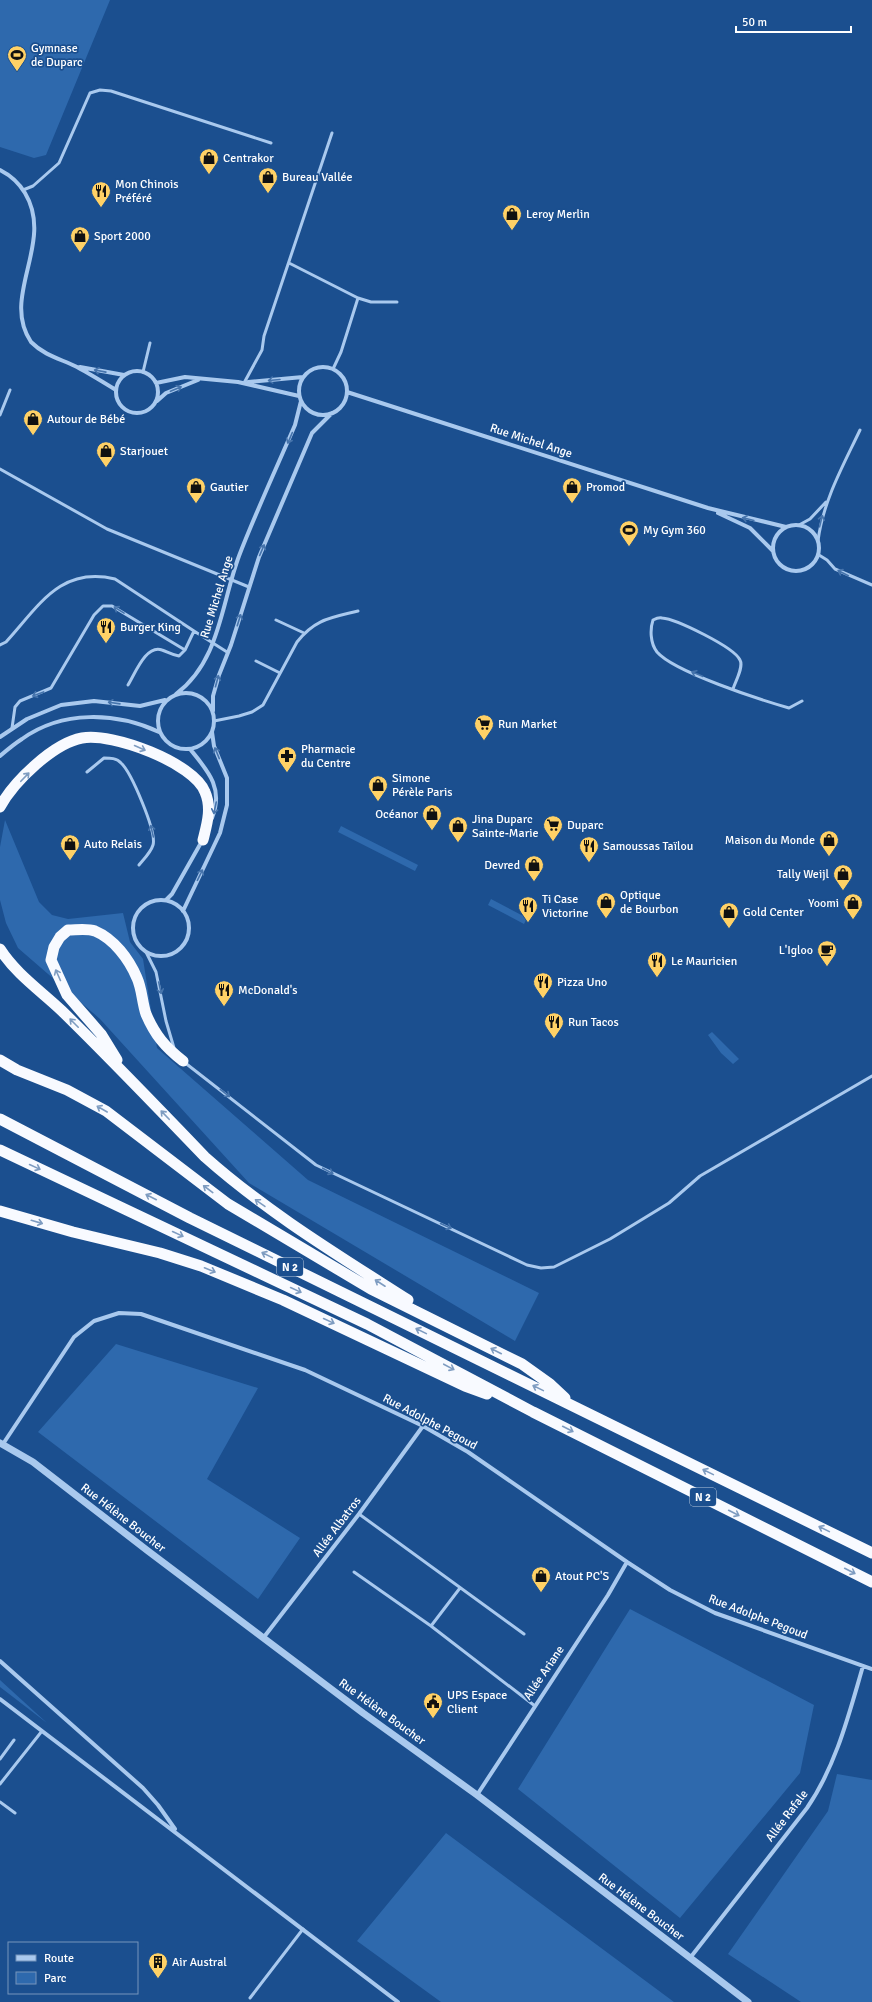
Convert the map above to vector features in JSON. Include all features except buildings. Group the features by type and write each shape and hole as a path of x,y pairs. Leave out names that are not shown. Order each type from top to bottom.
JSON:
{"highway":[{"path":"0,807 25,775 51,752 63,744 82,738 106,738 125,742 168,761 197,779 205,791 209,805 203,840"},
{"path":"126,1076 101,1034 67,995 51,960 54,947 60,937 68,930 94,930 109,939 124,955 137,978 146,1013 160,1040 167,1049 183,1061"},
{"path":"0,949 23,976 61,1010 205,1157 248,1194 284,1220 448,1327"},
{"path":"0,1060 17,1070 67,1090 106,1112 234,1208 371,1289 522,1364 550,1384 573,1406"},
{"name":"N 2","path":"4,1121 190,1218 872,1553"},
{"name":"N 2","path":"0,1150 368,1324 533,1412 872,1582"},
{"path":"0,1211 73,1232 160,1253 201,1266 283,1300 465,1386 533,1412"}],"street":[{"path":"0,170 20,185 29,200 34,224 32,236 21,270"},
{"path":"18,319 31,342 48,355 76,366 116,390"},
{"path":"76,366 124,376"},
{"path":"183,910 220,833 227,805 227,778 214,746 212,732 214,721 212,711 213,696 218,675 259,557 312,433 342,404 347,392 343,378 333,369 325,367 316,368 309,371 300,383 299,396 307,408 314,413 332,413"},
{"path":"156,402 158,396 156,383 148,374 133,371 120,379 116,390 120,403 131,412 145,411 166,394 199,380"},
{"path":"244,383 303,377"},
{"path":"156,383 185,378 244,383 299,396"},
{"name":"Rue Michel Ange","path":"347,392 708,508 786,527 799,525"},
{"name":"Rue Michel Ange","path":"176,694 190,684 204,664 214,644 231,579 295,425 302,401"},
{"name":"Rue Michel Ange","path":"708,508 750,528 773,551 782,567 795,571 810,567 819,555"},
{"path":"799,525 811,530 818,541 819,555"},
{"path":"773,551 776,537 786,527"},
{"path":"0,737 27,719 61,705 94,701 140,706 166,700 176,694 185,692 202,697 212,711"},
{"path":"166,700 157,715 159,732 172,746 181,749 190,749 199,746 207,740 212,732"},
{"path":"0,756 23,738 54,722 76,718 99,716 129,722 159,732"},
{"path":"166,900 172,894 203,840 214,814 216,800 215,786 210,774 190,749"},
{"path":"154,900 166,900 183,910 188,919 189,928 185,941 176,951 167,955 156,955 146,952 136,942 132,930 134,917 142,906 154,900"},
{"name":"Rue Adolphe Pegoud","path":"1,1443 74,1336 94,1321 118,1314 141,1314 305,1370 423,1426 468,1452 670,1590 715,1613 872,1669"},
{"name":"Allée Albatros","path":"264,1637 359,1514 423,1426"},
{"name":"Rue Hélène Boucher","path":"1,1443 33,1462 148,1551 363,1713 477,1795 748,2002"},
{"name":"Allée Ariane","path":"477,1795 608,1595 627,1562"},
{"path":"0,1661 143,1788 158,1804 177,1833"},
{"name":"Allée Rafale","path":"690,1958 820,1788 830,1769 863,1666"},
{"path":"0,1699 398,2002"}],"lane":[{"path":"23,190 33,186 59,163 90,93 100,90 111,91 271,144"},
{"path":"244,383 262,350 264,336 332,132"},
{"path":"289,263 358,298 371,302 397,302"},
{"path":"333,369 341,352 358,298"},
{"path":"143,372 150,343"},
{"path":"0,414 10,390"},
{"path":"818,541 820,525 827,501 860,430"},
{"path":"0,469 106,528 249,587"},
{"path":"799,525 810,519 827,501"},
{"path":"819,555 827,560 835,569 872,585"},
{"path":"0,645 6,642 53,591 68,581 86,575 101,575 115,579 194,632 227,652"},
{"path":"12,728 15,707 20,701 51,688 94,615 104,606 112,606 185,650"},
{"path":"214,721 252,712 263,705 296,642 304,633 313,625 358,611"},
{"path":"733,689 742,665 740,659 729,649 701,632 662,617 653,620 650,629 656,651 670,663 755,699 789,708 802,701"},
{"path":"276,620 304,633"},
{"path":"128,685 148,651 155,649 162,650 172,655 179,656 185,650 194,632"},
{"path":"256,661 280,673"},
{"path":"87,772 104,758 113,758 120,761 126,768 148,816 154,834 153,845 139,865"},
{"path":"146,952 156,972 174,1050 183,1061 316,1165 527,1265 541,1268 554,1267 616,1235 669,1203 700,1176 872,1076"},
{"path":"359,1514 524,1634"},
{"path":"354,1572 431,1626 535,1706"},
{"path":"431,1626 460,1588"},
{"path":"0,1784 42,1731"},
{"path":"0,1759 14,1740"},
{"path":"0,1802 15,1813"},
{"path":"250,1998 303,1929"}],"green space":[{"path":"0,0 110,0 46,155 34,158 0,147"},
{"path":"5,820 39,902 52,915 68,919 123,913 130,942 143,959 157,1048 308,1180 539,1293 515,1341 249,1183 100,1019 18,948 6,923 0,900 0,847"},
{"path":"341,826 418,865 415,871 338,832"},
{"path":"491,899 527,918 524,924 488,905"},
{"path":"712,1032 739,1059 733,1064 721,1053 708,1035"},
{"path":"116,1344 258,1388 207,1479 300,1538 258,1599 38,1432"},
{"path":"630,1609 814,1705 800,1773 680,1918 518,1789"},
{"path":"0,1680 47,1723 0,1687"},
{"path":"837,1774 872,1780 872,2002 801,2002 728,1954 828,1811"},
{"path":"446,1833 674,2002 441,2002 357,1941"}],"place":[{"name":"Gymnase de Duparc","path":"17,72"},
{"name":"Centrakor","path":"209,175"},
{"name":"Bureau Vallée","path":"268,194"},
{"name":"Mon Chinois Préféré","path":"101,208"},
{"name":"Leroy Merlin","path":"512,231"},
{"name":"Sport 2000","path":"80,253"},
{"name":"Autour de Bébé","path":"33,436"},
{"name":"Starjouet","path":"106,468"},
{"name":"Gautier","path":"196,504"},
{"name":"Promod","path":"572,504"},
{"name":"My Gym 360","path":"629,547"},
{"name":"Burger King","path":"106,644"},
{"name":"Run Market","path":"484,741"},
{"name":"Pharmacie du Centre","path":"287,773"},
{"name":"Simone Pérèle Paris","path":"378,802"},
{"name":"Océanor","path":"432,831"},
{"name":"Duparc","path":"553,842"},
{"name":"Jina Duparc Sainte-Marie","path":"458,843"},
{"name":"Maison du Monde","path":"829,857"},
{"name":"Auto Relais","path":"70,861"},
{"name":"Samoussas Taïlou","path":"589,863"},
{"name":"Devred","path":"534,882"},
{"name":"Tally Weijl","path":"843,891"},
{"name":"Optique de Bourbon","path":"606,919"},
{"name":"Yoomi","path":"853,920"},
{"name":"Ti Case Victorine","path":"528,923"},
{"name":"Gold Center","path":"729,929"},
{"name":"L'Igloo","path":"827,967"},
{"name":"Le Mauricien","path":"657,978"},
{"name":"Pizza Uno","path":"543,999"},
{"name":"McDonald's","path":"224,1007"},
{"name":"Run Tacos","path":"554,1039"},
{"name":"Atout PC'S","path":"541,1593"},
{"name":"UPS Espace Client","path":"433,1719"},
{"name":"Air Austral","path":"158,1979"}]}
